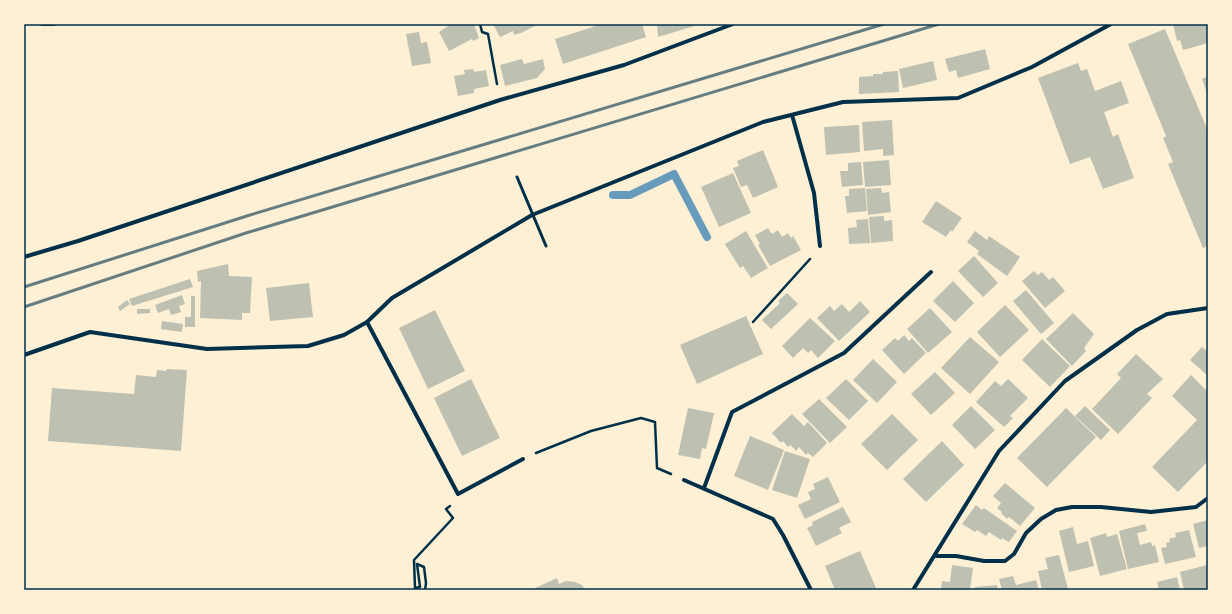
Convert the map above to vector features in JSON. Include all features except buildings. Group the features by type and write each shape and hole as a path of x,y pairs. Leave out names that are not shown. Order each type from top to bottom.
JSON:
{"street":[{"path":"42,24 54,24"},
{"path":"24,257 78,241 500,100 624,65 721,26 733,24"},
{"path":"24,355 90,332 207,349 308,346 344,335 367,322 392,298 532,215 763,122 843,102 958,98 1032,67 1112,24"},
{"path":"792,115 814,193 820,246"},
{"path":"704,488 732,412 844,354 931,272"},
{"path":"913,590 999,450 1065,381 1137,330 1167,314 1208,308"},
{"path":"367,322 458,494 523,459"},
{"path":"684,480 773,519 783,535 811,590"},
{"path":"934,556 956,556 984,561 1004,561 1014,554 1026,533 1041,519 1056,510 1072,507 1101,507 1151,512 1196,507 1208,498"}],"lane":[{"path":"517,177 546,246"}],"path":[{"path":"480,24 482,32 488,34 500,100"},
{"path":"753,322 808,260 813,258"},
{"path":"523,459 590,431 641,418 655,422 657,468 684,480"},
{"path":"425,590 426,583 424,567 417,564 420,587 415,588 414,560 453,518 446,509"}],"waterway":[{"path":"613,195 630,195 674,174 707,237"}],"railway":[{"path":"24,287 250,215 884,24"},
{"path":"24,307 246,233 939,24"}]}
